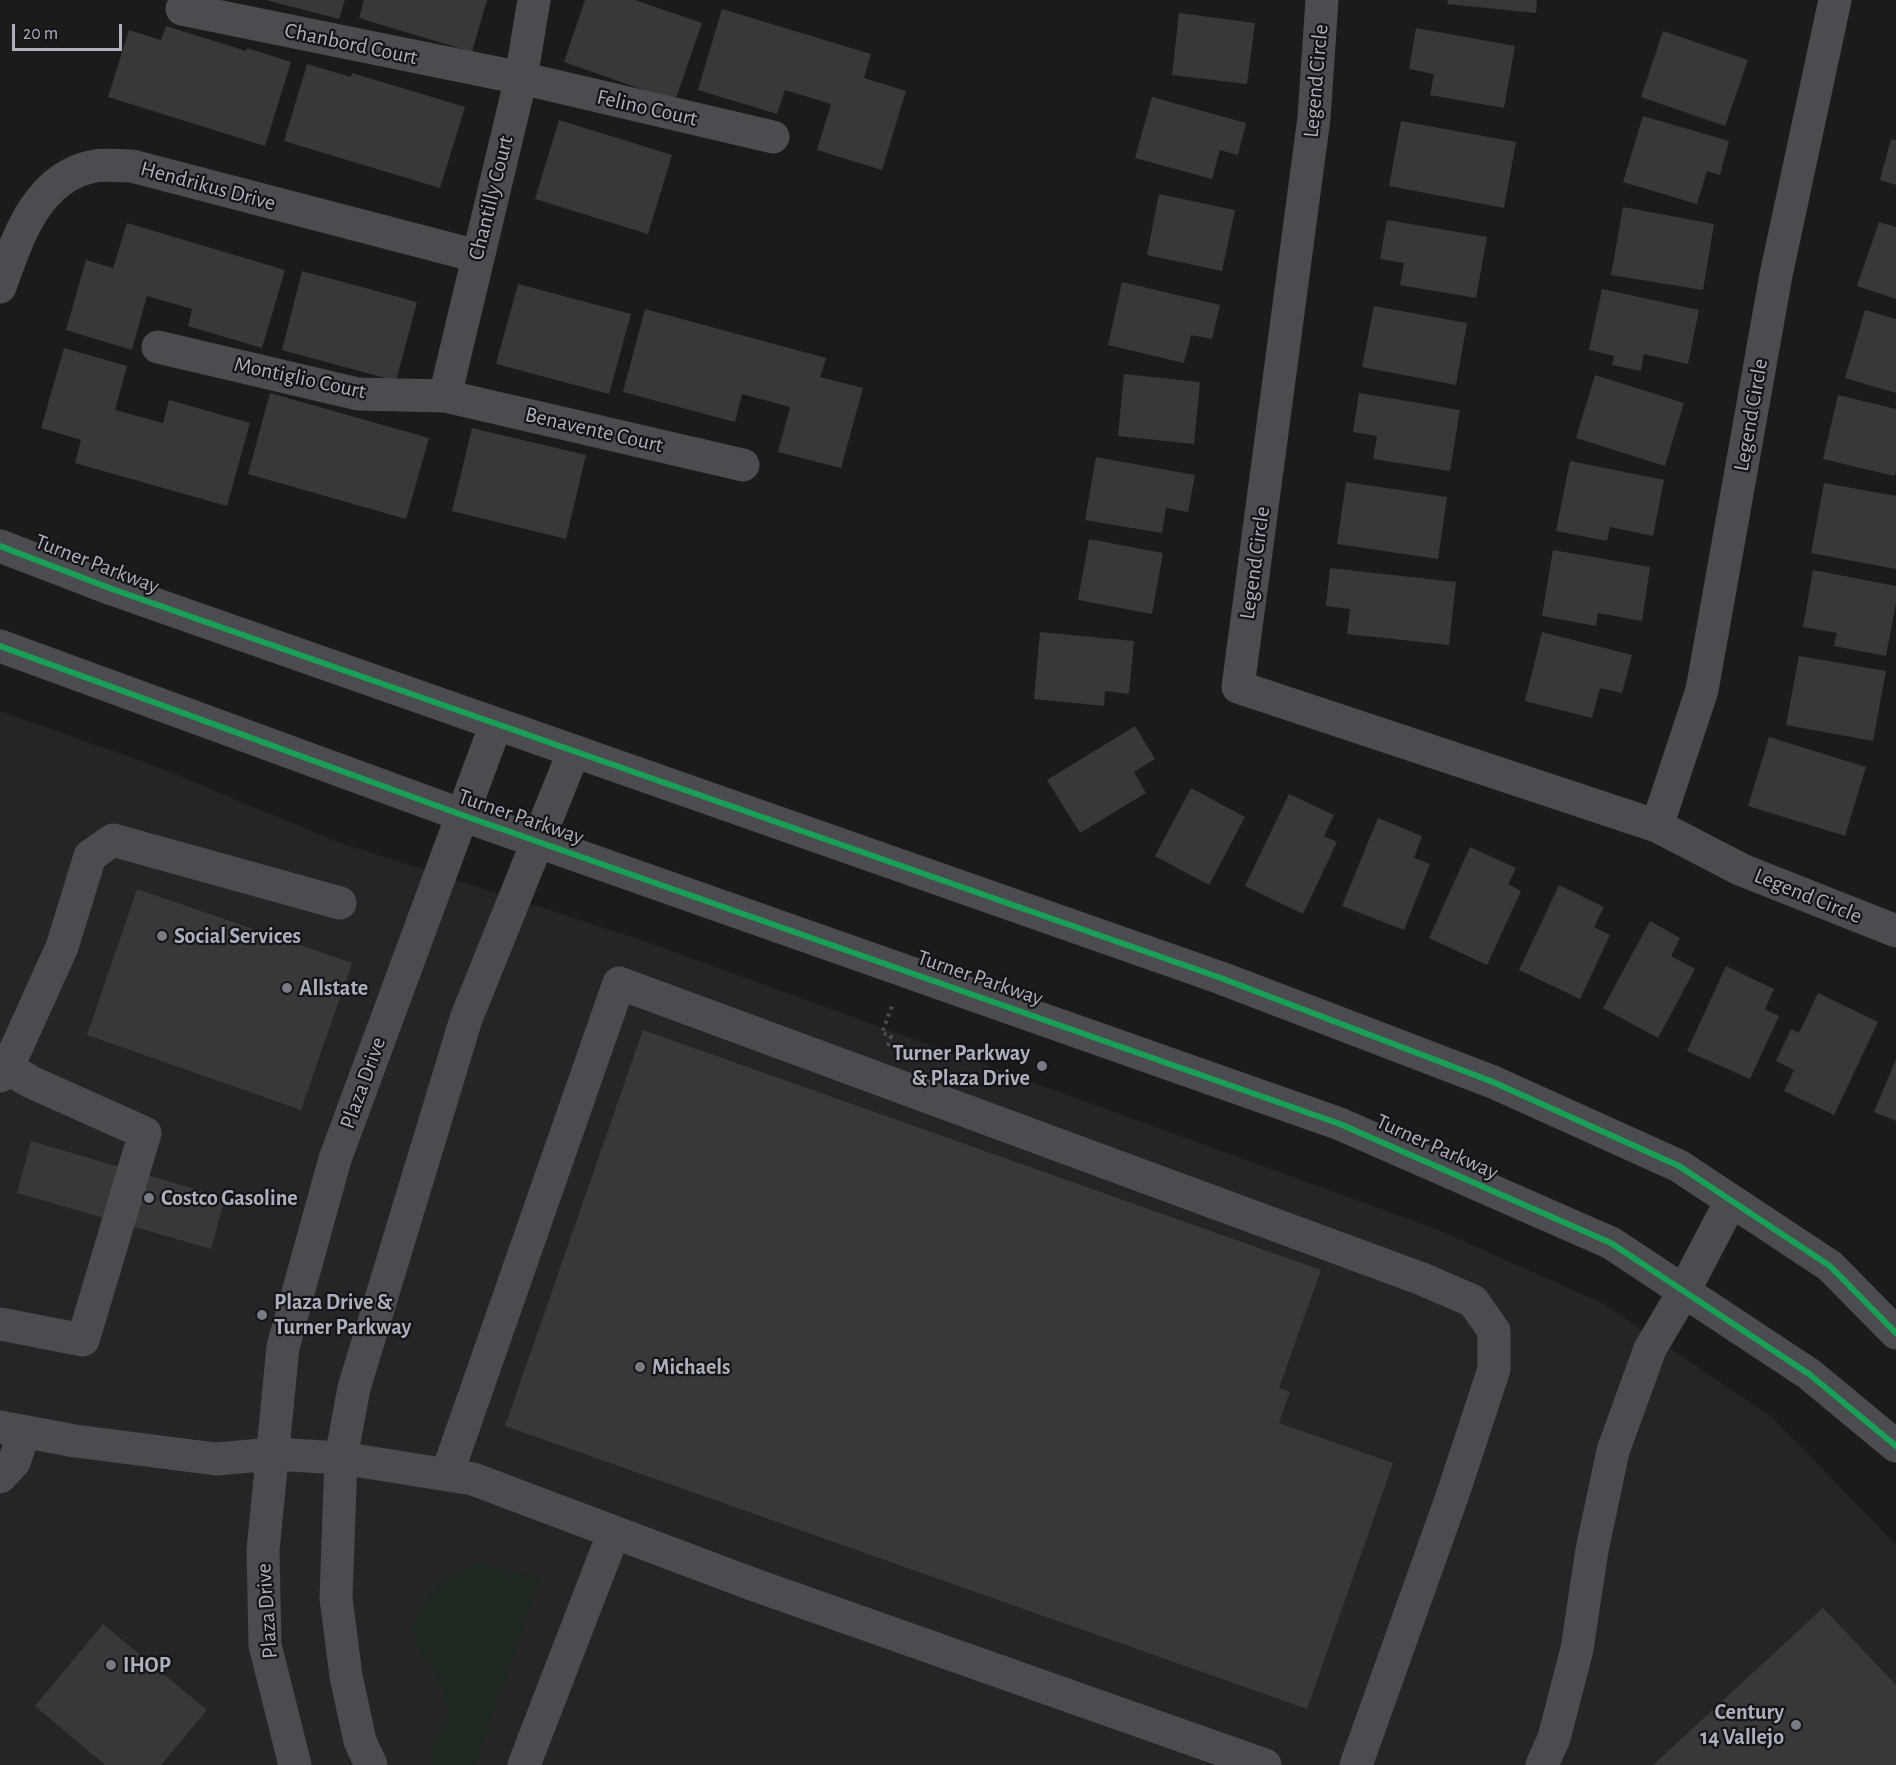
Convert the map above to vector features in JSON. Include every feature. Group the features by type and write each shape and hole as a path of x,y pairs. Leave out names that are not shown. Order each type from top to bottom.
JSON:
{"street":[{"name":"Chantilly Court","path":"445,396 521,78 534,0"},
{"name":"Legend Circle","path":"1322,0 1314,118 1238,687 1657,826 1742,870 1896,932"},
{"name":"Legend Circle","path":"1657,826 1702,690 1776,275 1835,0"},
{"name":"Chanbord Court","path":"182,9 521,78"},
{"name":"Felino Court","path":"521,78 772,137"},
{"name":"Hendrikus Drive","path":"0,287 16,240 45,192 69,175 95,166 132,166 477,256"},
{"name":"Montiglio Court","path":"158,347 358,394 445,396"},
{"name":"Benavente Court","path":"445,396 743,465"},
{"name":"Turner Parkway","path":"0,546 112,589 1221,978 1493,1082 1679,1166 1830,1266 1896,1333"},
{"name":"Turner Parkway","path":"0,646 462,815 1340,1124 1611,1243 1809,1374 1896,1446"},
{"name":"Plaza Drive","path":"295,1765 265,1645 263,1550 284,1347 335,1159 496,724"},
{"path":"371,1765 360,1741 346,1676 336,1598 341,1458 354,1388 466,1018 574,751"},
{"path":"0,1324 83,1340 145,1133 3,1071 62,946 90,856 113,840 340,903"},
{"path":"447,1474 619,983 1422,1279 1473,1301 1494,1331 1494,1369 1454,1491 1356,1765"},
{"path":"1542,1765 1554,1738 1577,1649 1592,1550 1613,1451 1650,1349 1684,1291 1731,1201"},
{"path":"0,1477 14,1462 12,1430 216,1460 273,1454 341,1458 473,1479 913,1642 1265,1765"},
{"path":"524,1765 614,1532"}],"path":[{"path":"876,1078 891,1036 882,1033 905,971"}],"shaded area":[{"path":"0,711 158,767 335,841 633,937 1436,1229 1604,1304 1772,1417 1896,1545 1896,1765 0,1765"},
{"path":"481,1562 541,1579 476,1765 433,1765 431,1743 448,1714 445,1697 438,1680 418,1648 413,1625 416,1613 444,1580 456,1572"}],"building":[{"path":"266,0 345,0 339,19"},
{"path":"364,0 487,0 472,52 359,18"},
{"path":"585,0 635,0 702,23 675,101 564,62"},
{"path":"1448,0 1537,0 1536,13 1447,4"},
{"path":"722,9 871,54 864,78 906,91 882,170 817,150 831,104 785,90 777,114 698,90"},
{"path":"1179,13 1255,23 1247,84 1172,75"},
{"path":"166,26 246,51 247,48 291,62 265,146 108,97 129,30 161,40"},
{"path":"1416,28 1515,46 1504,108 1430,95 1434,74 1409,69"},
{"path":"1663,31 1748,60 1725,126 1641,97"},
{"path":"307,64 351,77 352,73 465,107 440,188 284,141"},
{"path":"1152,97 1246,123 1238,155 1220,150 1212,179 1135,158"},
{"path":"1643,116 1729,141 1720,175 1707,171 1697,204 1623,182"},
{"path":"559,120 672,155 648,234 535,199"},
{"path":"1401,121 1516,142 1504,208 1389,186"},
{"path":"1891,139 1896,140 1896,185 1880,180"},
{"path":"1159,194 1235,210 1222,271 1147,255"},
{"path":"1623,207 1714,224 1703,290 1611,275"},
{"path":"1387,220 1487,237 1476,298 1400,285 1404,263 1380,259"},
{"path":"1879,222 1896,227 1896,299 1857,286"},
{"path":"127,223 285,270 262,348 188,326 192,309 147,296 132,350 66,330 86,260 113,268"},
{"path":"302,271 417,302 396,381 282,350"},
{"path":"1122,282 1220,305 1212,339 1191,335 1184,363 1108,345"},
{"path":"518,284 631,314 609,394 496,364"},
{"path":"1602,289 1699,310 1688,364 1644,354 1641,371 1612,365 1614,356 1589,350"},
{"path":"1374,306 1467,323 1456,385 1362,367"},
{"path":"645,309 826,358 820,377 863,388 841,468 778,452 790,407 742,394 735,422 623,392"},
{"path":"1865,310 1896,319 1896,393 1845,378"},
{"path":"64,348 127,366 115,410 163,423 169,400 250,423 227,506 75,463 81,440 41,428"},
{"path":"1124,374 1200,382 1194,444 1118,436"},
{"path":"1595,375 1684,403 1665,466 1576,438"},
{"path":"270,393 429,438 406,519 248,474"},
{"path":"1359,393 1460,410 1450,471 1373,459 1377,436 1353,432"},
{"path":"1838,395 1896,409 1896,472 1894,476 1823,459"},
{"path":"472,428 586,455 566,539 452,511"},
{"path":"1096,457 1195,475 1188,512 1166,508 1162,533 1085,520"},
{"path":"1570,461 1664,480 1653,536 1610,527 1607,541 1556,531"},
{"path":"1346,482 1447,497 1438,559 1337,544"},
{"path":"1824,483 1896,496 1896,569 1811,553"},
{"path":"1089,539 1163,553 1152,614 1078,600"},
{"path":"1553,550 1650,567 1642,621 1598,613 1596,626 1542,616"},
{"path":"1330,568 1456,582 1449,645 1347,634 1350,609 1326,606"},
{"path":"1813,570 1896,586 1896,603 1886,656 1834,646 1837,633 1803,627"},
{"path":"1040,632 1134,641 1129,694 1105,691 1104,706 1034,699"},
{"path":"1542,632 1632,655 1622,693 1600,688 1592,718 1525,701"},
{"path":"1799,656 1886,671 1873,741 1786,725"},
{"path":"1135,726 1155,759 1134,772 1146,793 1080,833 1047,780"},
{"path":"1769,737 1866,767 1845,836 1748,806"},
{"path":"1191,788 1245,817 1209,885 1155,856"},
{"path":"1289,794 1334,815 1324,836 1337,842 1303,914 1245,886"},
{"path":"1378,818 1422,836 1414,858 1430,864 1404,930 1342,906"},
{"path":"1470,847 1516,868 1508,884 1521,891 1487,965 1429,938"},
{"path":"1559,885 1604,907 1594,927 1610,935 1580,999 1519,970"},
{"path":"137,889 352,963 301,1110 87,1035"},
{"path":"1650,921 1680,938 1671,956 1695,969 1658,1038 1603,1008"},
{"path":"1726,966 1774,989 1765,1009 1779,1016 1750,1079 1687,1051"},
{"path":"1818,993 1878,1022 1834,1115 1784,1091 1794,1070 1776,1061 1791,1029 1799,1033"},
{"path":"643,1030 1321,1270 1279,1388 1290,1392 1279,1423 1393,1463 1307,1709 505,1426"},
{"path":"1896,1059 1896,1121 1874,1112"},
{"path":"31,1141 225,1198 211,1249 17,1193"},
{"name":"Century 14 Vallejo","path":"1823,1608 1896,1685 1896,1765 1653,1765"},
{"name":"IHOP","path":"103,1624 207,1710 161,1765 105,1765 35,1706"}],"cycle path":[{"path":"0,546 112,589 1221,978 1493,1082 1679,1166 1830,1266 1896,1333"},
{"path":"0,646 462,815 1340,1124 1611,1243 1809,1374 1896,1446"}],"place":[{"name":"Social Services","path":"162,936"},
{"name":"Allstate","path":"287,988"},
{"name":"Turner Parkway & Plaza Drive","path":"1042,1066"},
{"name":"Costco Gasoline","path":"149,1198"},
{"name":"Plaza Drive & Turner Parkway","path":"262,1315"},
{"name":"Michaels","path":"640,1367"},
{"name":"IHOP","path":"111,1665"},
{"name":"Century 14 Vallejo","path":"1796,1725"}]}
